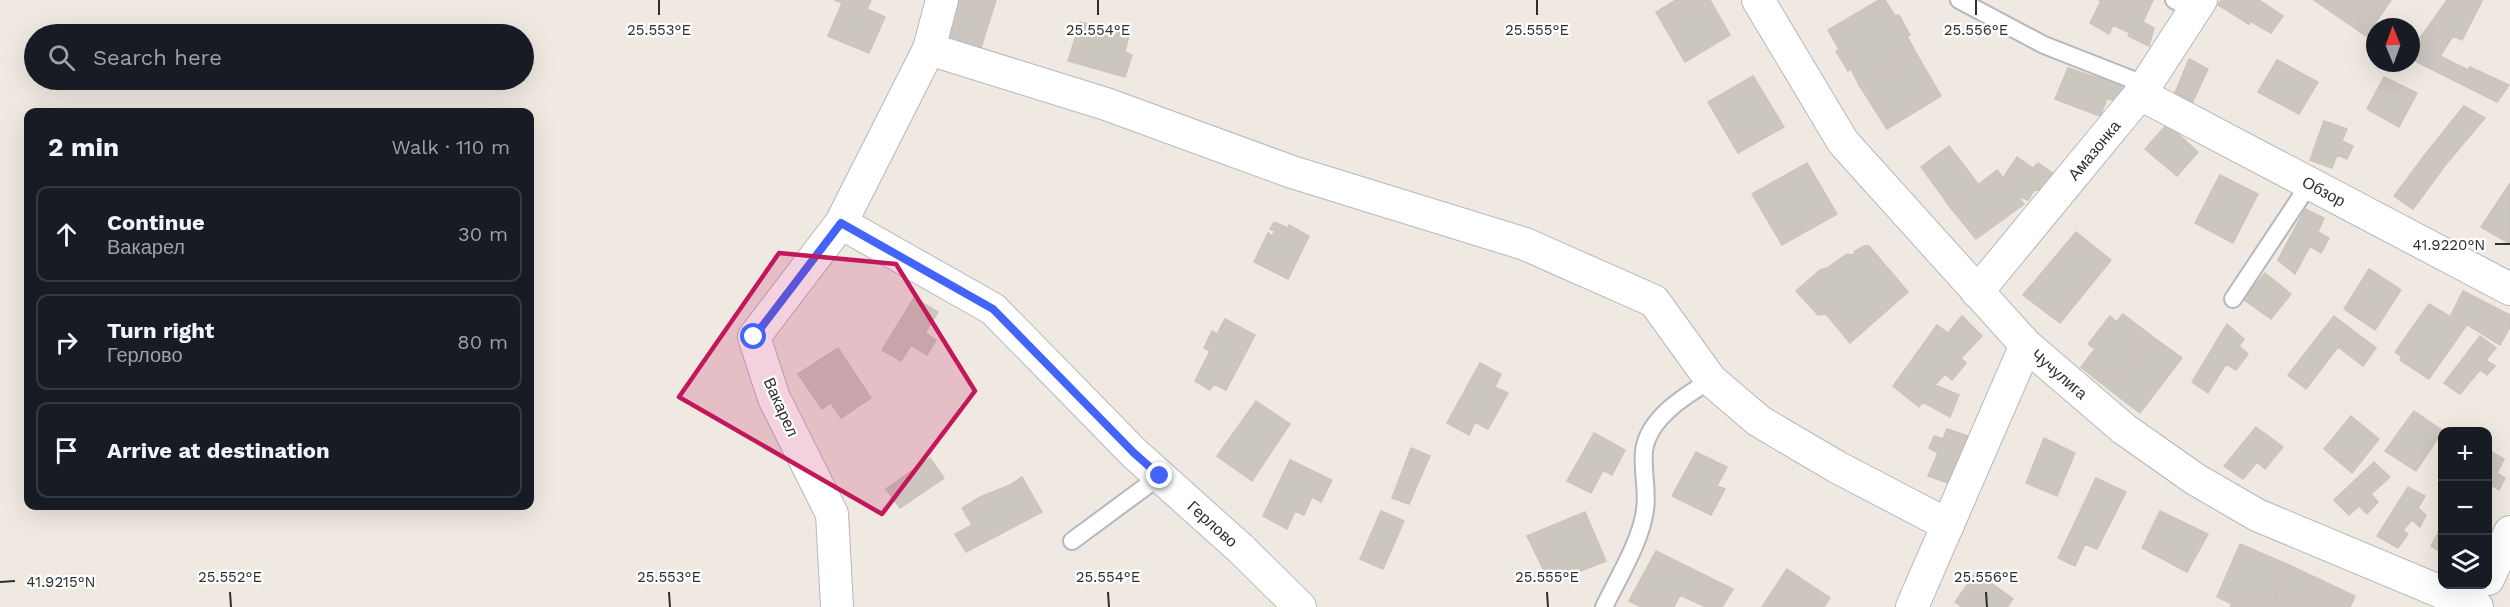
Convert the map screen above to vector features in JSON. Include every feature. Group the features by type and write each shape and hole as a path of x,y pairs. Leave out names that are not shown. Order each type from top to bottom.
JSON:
{"street":[{"name":"Вакарел","path":"837,607 832,514 774,398 754,337 841,223 929,49 942,0"},
{"name":"Чучулига","path":"1767,4 1843,142 2026,345 2124,429 2194,479 2257,515 2480,597"},
{"name":"Амазонка","path":"1977,292 2143,89 2190,4"},
{"path":"929,49 1106,104 1292,172 1525,244 1654,301 1711,380 1759,420 1838,467 1948,525"},
{"name":"Обзор","path":"2143,89 2310,183 2510,290"},
{"name":"Герлово","path":"841,223 993,309 1134,453 1240,548 1300,607"},
{"path":"1912,607 2026,345"},
{"path":"2480,597 2510,532"}],"lane":[{"path":"1959,0 2044,45 2137,83 2143,89"},
{"path":"2233,299 2310,183"},
{"path":"1604,607 1633,547 1645,511 1644,448 1658,419 1688,394 1711,380"},
{"path":"1072,541 1160,476"}],"highlighted area":[{"path":"779,253 896,264 975,391 882,514 679,397"}],"building":[{"path":"834,0 871,0 867,9 885,17 869,53 828,36 842,3"},
{"path":"955,0 996,0 980,51 942,40"},
{"path":"1676,0 1710,0 1730,35 1685,62 1656,12"},
{"path":"1879,0 1885,0 1895,16 1899,15 1910,35 1907,36 1916,53 1859,85 1851,69 1848,71 1836,51 1839,49 1828,30"},
{"path":"2098,0 2153,0 2143,22 2154,28 2149,46 2128,36 2130,33 2113,25 2109,34 2090,23 2101,1"},
{"path":"2221,0 2259,0 2283,16 2271,33 2250,21 2249,24 2218,5"},
{"path":"2314,0 2391,0 2378,18 2366,18 2366,36"},
{"path":"2447,0 2482,1 2462,40 2453,36 2440,56 2468,70 2470,67 2509,85 2497,102 2420,64 2420,38"},
{"path":"1080,22 1129,35 1125,52 1132,55 1125,77 1068,61"},
{"path":"1916,53 1941,96 1887,129 1859,85"},
{"path":"2189,59 2208,69 2192,103 2174,95"},
{"path":"2277,60 2318,82 2299,114 2258,92"},
{"path":"2068,68 2134,87 2126,103 2107,99 2100,116 2055,99"},
{"path":"1753,76 1784,127 1738,153 1708,102"},
{"path":"2384,77 2417,93 2399,127 2367,109"},
{"path":"2464,106 2485,118 2447,163 2427,152"},
{"path":"2324,121 2347,129 2342,141 2353,146 2347,159 2337,155 2332,168 2310,160"},
{"path":"2167,124 2198,152 2177,176 2145,149"},
{"path":"1949,146 1979,185 1950,207 1921,167"},
{"path":"2427,152 2447,163 2413,209 2394,196"},
{"path":"2017,157 2033,168 2038,163 2055,175 2044,193 2035,189 2028,200 2018,196 2003,178"},
{"path":"1807,163 1837,214 1782,245 1752,194"},
{"path":"1997,170 2024,204 1976,239 1950,207"},
{"path":"2220,175 2258,194 2233,243 2195,223"},
{"path":"2510,183 2510,244 2481,227"},
{"path":"2305,209 2324,218 2318,232 2329,238 2321,253 2310,246 2295,274 2278,260"},
{"path":"1274,222 1288,228 1289,225 1309,236 1288,279 1254,262 1268,233 1272,236 1275,231 1270,229"},
{"path":"2076,232 2111,260 2060,323 2023,295"},
{"path":"1869,246 1908,292 1850,343 1826,314 1818,315 1796,291 1820,270 1827,268 1847,254 1853,255 1855,251"},
{"path":"2369,269 2401,290 2375,330 2344,309"},
{"path":"2265,273 2291,294 2271,319 2243,299"},
{"path":"2463,291 2510,315 2510,327 2500,345 2451,315"},
{"path":"914,298 938,312 925,333 936,340 927,355 911,345 901,361 882,350"},
{"path":"2429,304 2466,326 2429,379 2400,360 2402,357 2395,352"},
{"path":"2123,314 2153,337 2110,390 2081,367 2095,349 2088,344 2110,316 2116,322"},
{"path":"1962,316 1982,336 1961,358 1966,363 1952,380 1945,374 1935,385 1959,395 1950,417 1923,402 1919,407 1893,386 1937,325 1948,333"},
{"path":"2334,316 2376,348 2363,366 2338,347 2306,389 2288,375"},
{"path":"1225,319 1255,335 1226,390 1214,384 1210,390 1195,381 1210,351 1204,348 1212,331 1217,334"},
{"path":"2227,324 2244,339 2239,346 2248,354 2236,370 2226,364 2208,393 2192,382"},
{"path":"2480,336 2496,348 2486,360 2495,366 2487,375 2480,370 2460,394 2444,383"},
{"path":"2153,337 2182,358 2140,413 2110,390"},
{"path":"838,348 871,398 841,418 831,403 822,409 798,374"},
{"path":"1480,363 1501,374 1495,387 1508,393 1488,429 1475,422 1469,435 1447,423"},
{"path":"1256,401 1290,424 1252,481 1217,456"},
{"path":"2414,411 2438,428 2438,438 2416,471 2385,451"},
{"path":"2351,416 2379,439 2352,473 2324,449"},
{"path":"2256,427 2283,447 2265,469 2257,462 2243,479 2224,466"},
{"path":"1947,429 1968,436 1948,483 1928,476 1938,453 1929,448 1934,436 1943,439"},
{"path":"1594,433 1625,450 1612,475 1603,470 1591,493 1567,481"},
{"path":"2044,438 2075,453 2057,496 2026,483"},
{"path":"1411,448 1430,456 1409,504 1392,498"},
{"path":"1696,452 1727,467 1717,486 1725,489 1711,515 1672,496"},
{"path":"2492,452 2504,459 2497,473 2505,478 2499,490 2492,486"},
{"path":"930,458 944,478 900,508 886,489"},
{"path":"1290,460 1332,480 1321,502 1312,497 1304,515 1295,511 1287,529 1263,516"},
{"path":"2374,462 2390,477 2371,494 2378,502 2367,514 2359,506 2349,515 2334,500"},
{"path":"1022,477 1042,512 966,552 955,534 972,525 962,508"},
{"path":"2096,478 2126,492 2097,549 2085,544 2075,566 2058,558"},
{"path":"2408,487 2425,496 2418,508 2426,515 2420,527 2412,520 2403,530 2408,534 2398,548 2377,536"},
{"path":"1381,511 1404,521 1383,569 1360,559"},
{"path":"2160,511 2208,534 2187,572 2142,548"},
{"path":"1585,512 1606,561 1550,583 1527,536"},
{"path":"2438,533 2438,550 2431,546"},
{"path":"2240,544 2289,565 2271,607 2230,607 2232,604 2217,597"},
{"path":"1656,551 1733,589 1722,607 1706,607 1680,595 1674,607 1641,607 1629,601"},
{"path":"2289,565 2355,596 2350,607 2271,607"},
{"path":"1787,569 1830,598 1824,607 1762,607"},
{"path":"1976,572 2013,599 2007,607 1962,607 1955,602"}],"route":[{"path":"754,337 841,223 993,309 1134,453 1160,476"}]}
